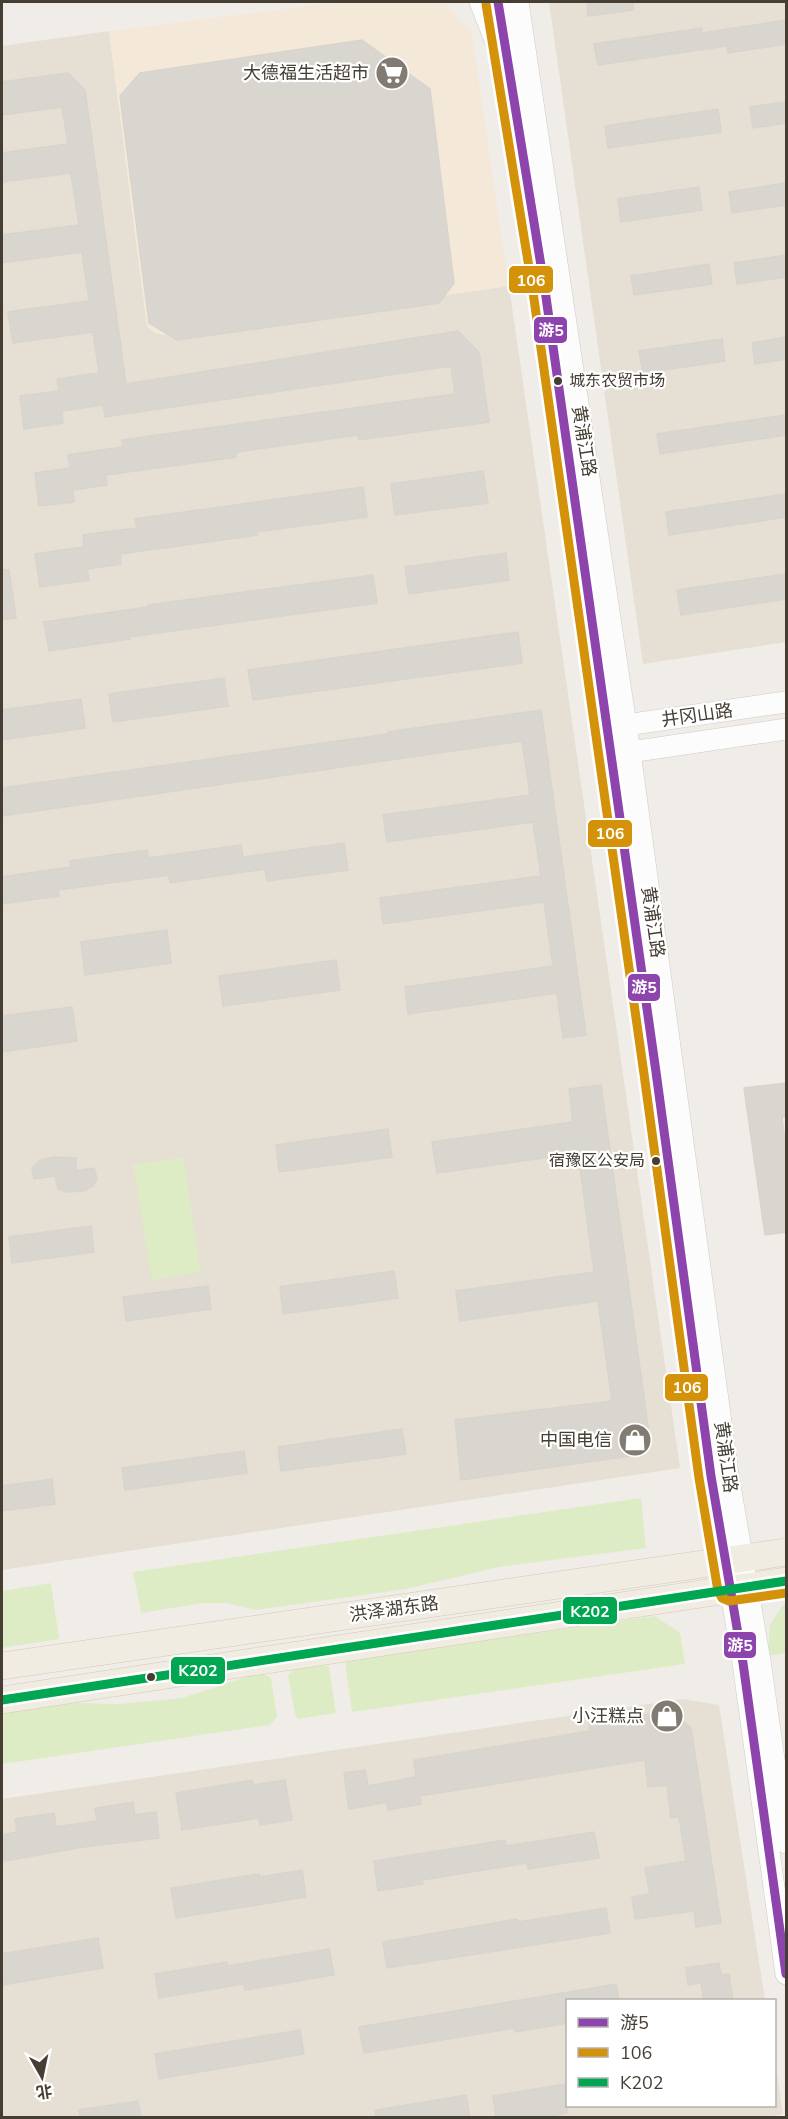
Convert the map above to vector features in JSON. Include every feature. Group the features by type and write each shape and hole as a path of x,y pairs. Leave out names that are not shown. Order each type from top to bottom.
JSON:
{"main road":[{"name":"洪泽湖东路","path":"2,1666 786,1552"},
{"name":"洪泽湖东路","path":"2,1700 786,1581"}],"street":[{"path":"480,2 520,78"},
{"name":"黄浦江路","path":"498,2 520,78"},
{"name":"黄浦江路","path":"518,2 520,78 545,290 621,754 726,1462 733,1560 786,1843"},
{"path":"520,78 532,2"},
{"name":"井冈山路","path":"616,727 786,702"},
{"name":"井冈山路","path":"621,754 786,729"},
{"name":"黄浦江路","path":"738,1588 743,1663 786,1974"}],"shaded area":[{"path":"339,2 444,2 472,34 509,286 164,335 155,333 148,327 146,320 109,31"},
{"path":"549,2 786,2 786,642 643,664"},
{"path":"109,31 148,327 164,335 509,286 680,1468 2,1570 2,46"},
{"path":"683,1699 719,1705 765,1999 566,1999 566,2107 776,2107 776,2068 783,2114 763,2118 2,2117 2,1799"}],"green space":[{"path":"183,1157 201,1272 152,1280 133,1165"},
{"path":"641,1498 646,1548 499,1567 406,1589 256,1610 226,1603 203,1603 141,1613 133,1572"},
{"path":"51,1583 59,1639 2,1648 2,1591"},
{"path":"786,1605 786,1653 768,1656 770,1625 782,1606"},
{"path":"655,1616 680,1633 685,1664 352,1712 345,1661"},
{"path":"323,1665 329,1667 336,1713 298,1719 295,1714 288,1675 296,1667"},
{"path":"261,1672 271,1678 277,1717 270,1725 2,1764 2,1713 75,1703 119,1704 182,1698"}],"building":[{"path":"587,2 633,2 633,10 588,16"},
{"path":"786,20 786,44 728,53 727,46 598,65 594,44 702,28 702,33"},
{"path":"362,40 430,89 454,283 439,303 177,340 149,323 120,96 140,73"},
{"path":"68,73 85,90 126,384 458,331 479,352 489,422 359,440 358,435 236,452 236,457 106,475 107,485 73,490 74,502 39,506 35,473 70,468 68,455 123,447 122,440 455,394 451,366 105,417 103,405 62,411 63,423 24,429 20,396 59,391 57,379 99,373 93,332 13,343 8,312 89,301 82,252 2,263 2,235 79,225 71,173 2,182 2,153 68,144 62,107 2,115 2,82"},
{"path":"786,102 786,123 753,128 750,107"},
{"path":"718,109 721,132 608,148 605,126"},
{"path":"786,183 786,205 732,213 729,192"},
{"path":"699,187 702,210 621,222 618,199"},
{"path":"786,255 786,277 737,284 734,263"},
{"path":"709,264 712,284 634,295 631,276"},
{"path":"786,337 786,359 755,364 752,343"},
{"path":"722,339 725,361 643,373 639,351"},
{"path":"786,415 786,435 660,454 657,434"},
{"path":"483,471 488,503 395,515 391,484"},
{"path":"363,487 367,517 120,554 121,564 87,569 89,580 40,587 35,554 84,547 83,535 137,528 135,519"},
{"path":"786,494 786,517 669,535 666,512"},
{"path":"506,553 509,580 409,594 405,567"},
{"path":"2,570 9,570 16,618 2,620"},
{"path":"786,574 786,599 681,615 677,590"},
{"path":"373,575 377,603 129,637 130,639 49,651 44,622 148,607 148,605"},
{"path":"518,632 522,663 253,700 248,670"},
{"path":"224,678 228,706 113,722 109,694"},
{"path":"81,699 85,728 2,740 2,710"},
{"path":"541,710 586,1035 563,1038 557,993 408,1014 405,987 553,966 544,902 383,924 380,898 541,876 533,822 387,842 383,815 530,795 522,741 2,816 2,788 388,734 388,732"},
{"path":"344,843 348,870 267,881 265,869 170,883 169,875 58,890 59,896 2,904 2,877 71,867 70,861 147,850 148,858 241,845 243,857"},
{"path":"167,930 171,963 85,975 81,942"},
{"path":"336,960 340,990 223,1006 219,976"},
{"path":"72,1007 77,1041 2,1052 2,1016"},
{"path":"786,1083 786,1117 782,1117 786,1150 786,1232 765,1235 744,1088"},
{"path":"601,1085 649,1434 647,1449 638,1455 461,1480 455,1420 612,1401 598,1301 460,1321 456,1291 594,1272 578,1153 437,1173 432,1142 573,1122 569,1089"},
{"path":"388,1129 392,1157 279,1172 276,1145"},
{"path":"54,1157 76,1158 76,1171 94,1168 97,1179 93,1186 83,1191 67,1192 58,1189 55,1176 34,1179 32,1168 41,1160"},
{"path":"91,1226 94,1252 12,1263 9,1237"},
{"path":"394,1271 398,1298 283,1314 280,1287"},
{"path":"208,1286 211,1309 126,1321 123,1297"},
{"path":"402,1429 406,1454 281,1471 278,1447"},
{"path":"244,1451 247,1473 125,1490 122,1468"},
{"path":"52,1479 55,1504 2,1511 2,1486"},
{"path":"671,1711 691,1728 721,1923 696,1927 694,1911 635,1919 632,1897 650,1894 645,1868 686,1861 679,1817 671,1818 667,1785 648,1787 645,1760 420,1796 421,1804 388,1810 387,1802 349,1809 344,1773 365,1770 368,1786 416,1777 414,1760 590,1731 589,1723"},
{"path":"252,1780 253,1785 285,1780 292,1820 260,1825 259,1818 182,1830 176,1793"},
{"path":"133,1802 135,1815 156,1812 159,1838 83,1847 4,1861 2,1835 17,1832 15,1819 54,1813 56,1827 97,1821 95,1808"},
{"path":"594,1832 599,1858 528,1869 527,1863 422,1880 423,1884 378,1891 374,1861 505,1840 506,1846"},
{"path":"302,1870 306,1897 176,1918 171,1888 259,1874 260,1877"},
{"path":"606,1908 610,1933 387,1968 383,1942 517,1919 518,1922"},
{"path":"98,1938 103,1968 2,1985 2,1954"},
{"path":"329,1949 334,1975 245,1990 244,1984 159,1998 155,1974 227,1962 228,1966"},
{"path":"719,1963 721,1975 729,1974 733,1999 704,1999 701,1983 688,1985 686,1968"},
{"path":"616,1984 619,1999 566,1999 566,2023 515,2032 514,2028 364,2053 359,2027"},
{"path":"300,2030 304,2054 159,2079 155,2054"},
{"path":"566,2084 567,2113 540,2118 496,2118 493,2096"},
{"path":"466,2095 470,2118 376,2118 375,2110"},
{"path":"138,2101 141,2118 80,2118 79,2110"}],"transit line":[{"name":"游5","path":"498,2 545,290 711,1476 743,1663 786,1974"},
{"name":"106","path":"486,4 533,292 699,1478 718,1591 722,1598 729,1601 786,1593"},
{"name":"K202","path":"2,1700 786,1581"}],"place":[{"name":"大德福生活超市","path":"392,73"},
{"name":"城东农贸市场","path":"558,381"},
{"name":"宿豫区公安局","path":"656,1161"},
{"name":"中国电信","path":"635,1440"},
{"name":"小汪糕点","path":"667,1716"}]}
